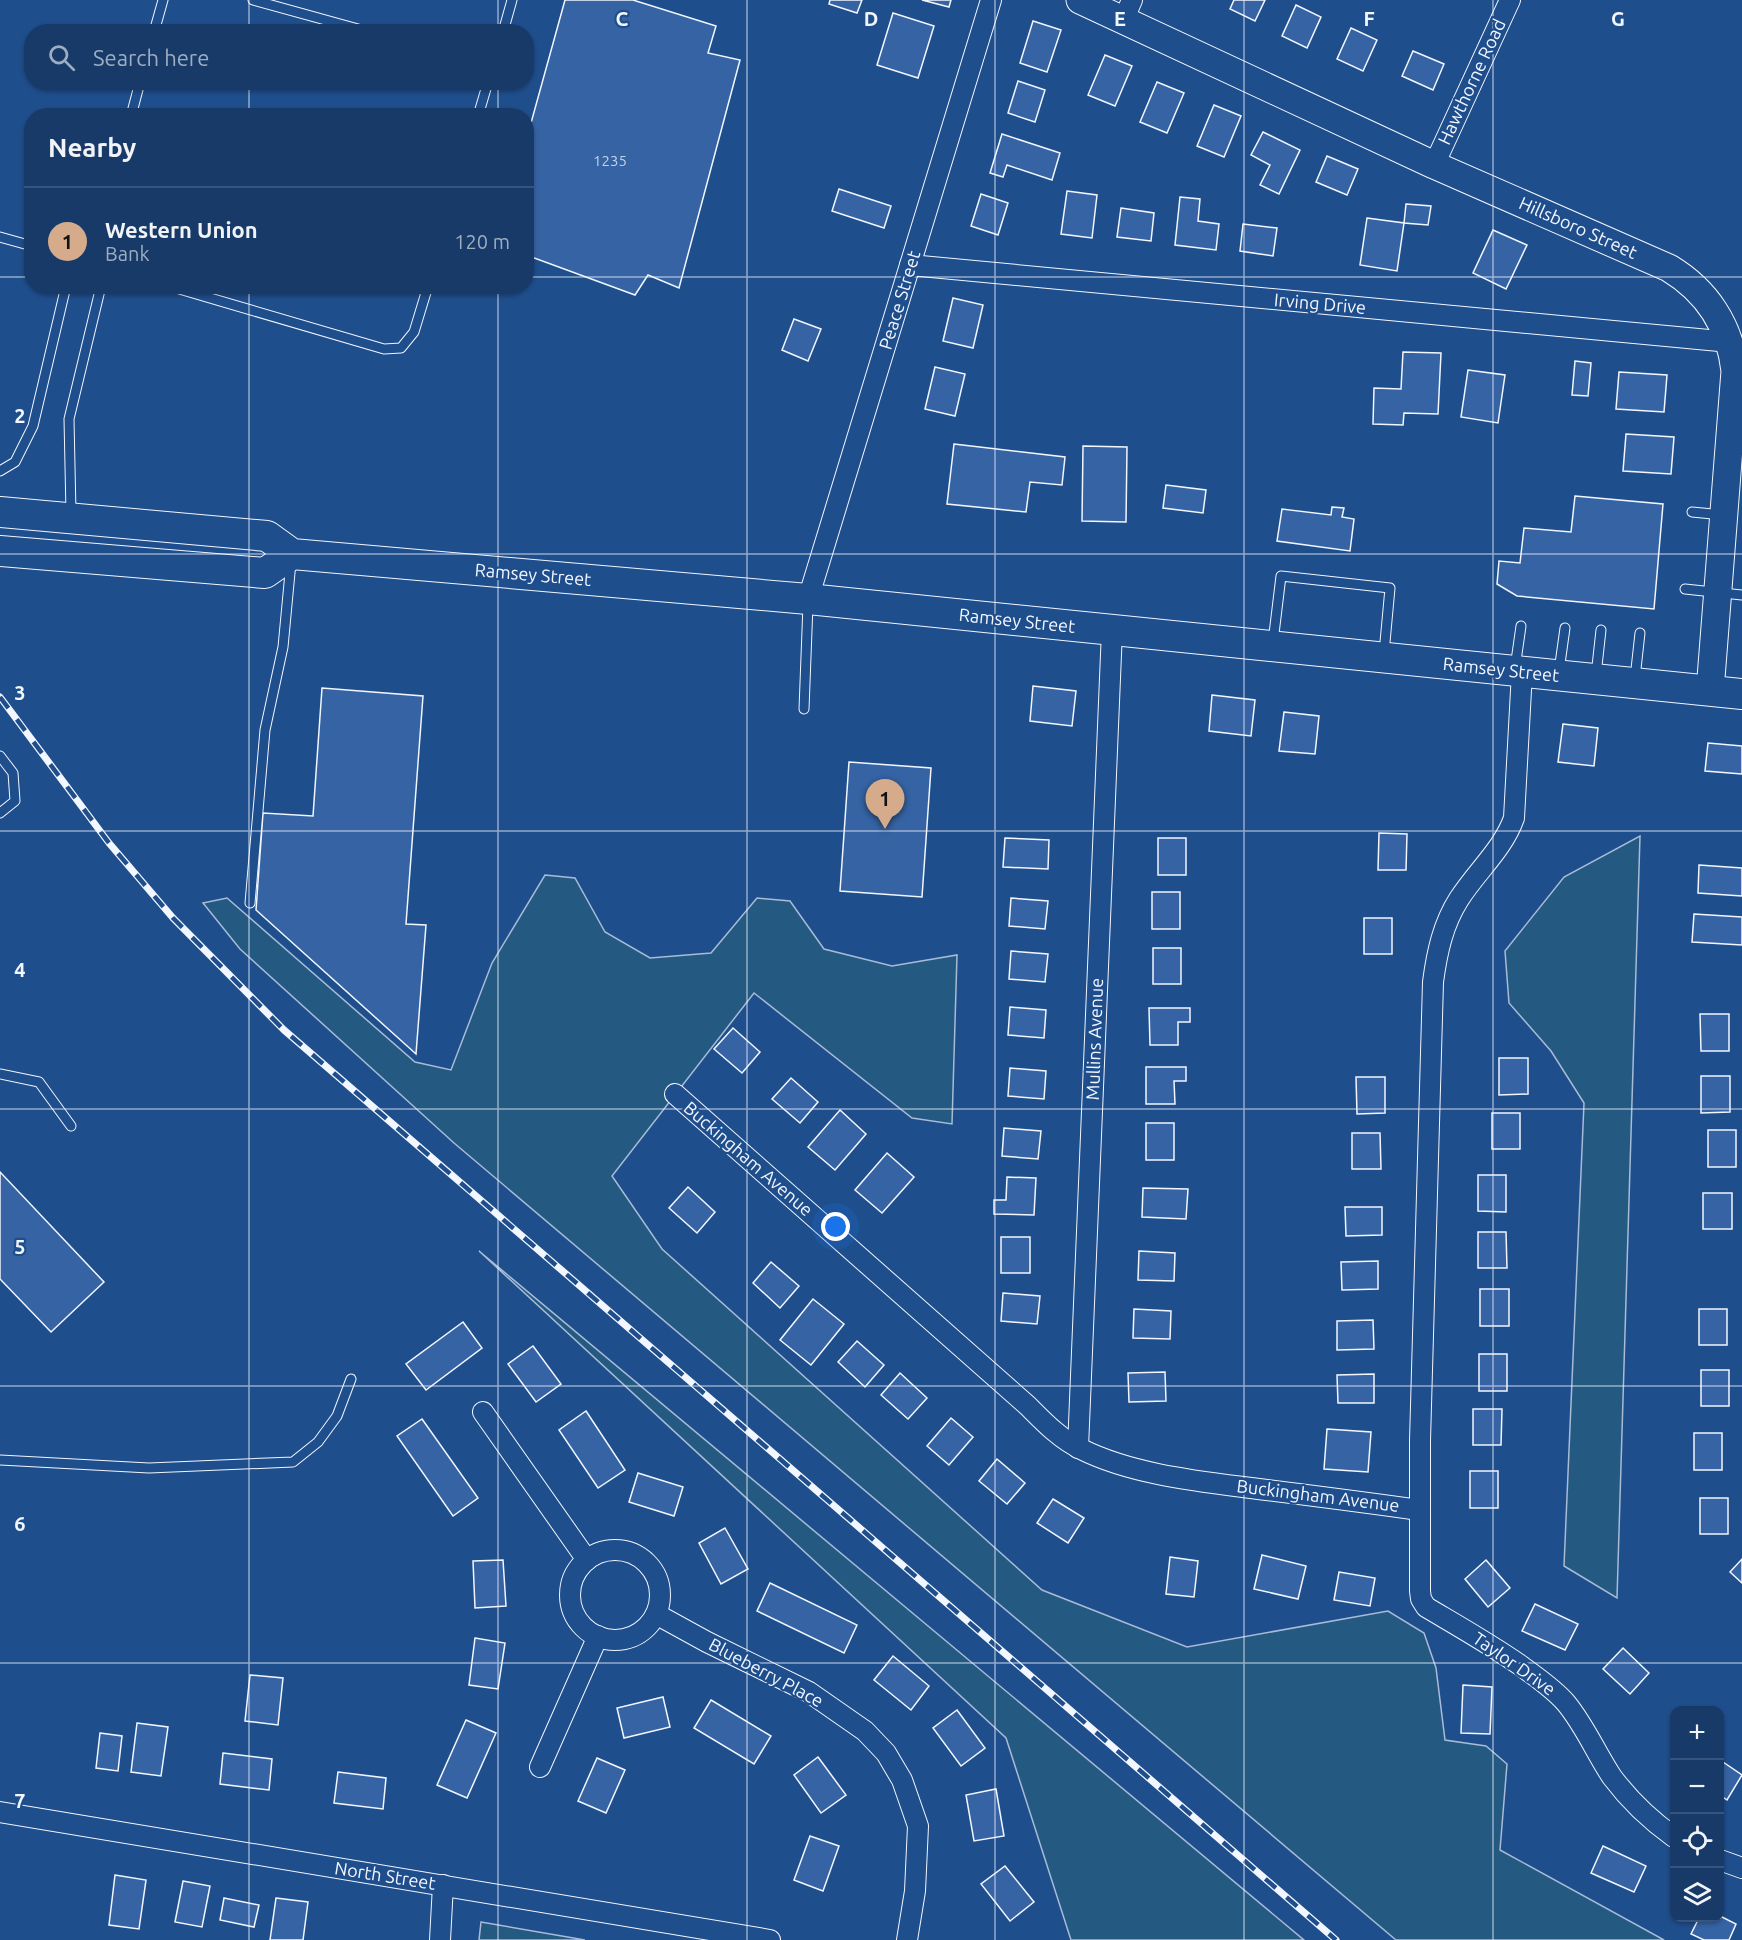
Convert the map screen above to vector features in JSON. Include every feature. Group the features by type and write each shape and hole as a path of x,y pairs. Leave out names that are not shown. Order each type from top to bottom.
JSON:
{"main road":[{"path":"0,512 267,536 292,554 265,573 0,551"},
{"name":"Ramsey Street","path":"292,554 808,599 1742,694"}],"street":[{"name":"Peace Street","path":"808,599 991,0"},
{"name":"Hillsboro Street","path":"1080,0 1128,10 1434,165 1669,268 1682,276 1703,295 1736,339 1727,512 1730,594 1710,691"},
{"name":"Hawthorne Road","path":"1434,165 1510,0"},
{"name":"Irving Drive","path":"910,266 1736,339"},
{"name":"Mullins Avenue","path":"1078,1448 1112,630"},
{"name":"Buckingham Avenue","path":"675,1094 1028,1406 1048,1427 1078,1448 1102,1459 1202,1481 1419,1510 1437,953 1446,925 1459,899 1509,832 1514,818 1518,672"},
{"path":"483,1412 587,1560"},
{"name":"Taylor Drive","path":"1419,1510 1420,1591 1421,1599 1426,1607 1495,1648 1543,1682 1564,1702 1582,1725 1611,1775 1629,1799 1650,1820 1670,1834"},
{"path":"612,1550 625,1551 638,1556 648,1564 656,1575 660,1588 660,1601 656,1614 648,1626 636,1635 622,1639 608,1639 598,1636 582,1625 574,1613 571,1599 572,1584 578,1571 587,1560 599,1553 612,1550"},
{"name":"Blueberry Place","path":"656,1614 706,1642 808,1692 865,1731 886,1753 902,1780 918,1826 915,1891 907,1940"},
{"path":"540,1767 598,1636"},
{"name":"North Street","path":"0,1812 770,1940"},
{"path":"1724,1862 1742,1868"},
{"path":"440,1940 443,1885"}],"lane":[{"path":"156,24 163,0"},
{"path":"253,0 340,24"},
{"path":"505,24 512,0"},
{"path":"133,108 138,90"},
{"path":"480,108 486,90"},
{"path":"0,237 24,244"},
{"path":"0,471 15,462 33,426 64,294"},
{"path":"71,519 69,419 98,294"},
{"path":"196,294 384,349 401,348 414,332 426,294"},
{"path":"1692,512 1727,512"},
{"path":"250,903 265,730 283,647 292,554"},
{"path":"1273,647 1281,576 1390,588 1383,658"},
{"path":"1685,590 1730,594"},
{"path":"804,709 808,599"},
{"path":"1518,672 1521,626"},
{"path":"1559,676 1565,628"},
{"path":"1595,680 1601,630"},
{"path":"1634,683 1640,633"},
{"path":"0,756 13,773 15,801 0,813"},
{"path":"0,1074 39,1082 71,1126"},
{"path":"0,1460 149,1468 293,1462 318,1442 337,1416 351,1379"}],"shaded area":[{"path":"1640,836 1617,1598 1564,1566 1584,1103 1551,1051 1509,1003 1505,951 1564,877"},
{"path":"545,875 575,878 605,932 650,958 711,953 757,898 790,901 824,949 892,966 957,955 952,1124 912,1118 754,993 612,1176 662,1249 1042,1590 1187,1647 1388,1611 1424,1633 1436,1668 1445,1740 1486,1746 1507,1764 1500,1850 1664,1940 1396,1940 454,1143 240,949 203,903 227,898 415,1062 451,1070 492,963"},
{"path":"479,1251 1304,1940 1071,1940 1006,1738"},
{"path":"481,1922 585,1940 479,1940"}],"building":[{"path":"565,0 633,0 716,26 708,53 740,60 679,288 648,275 635,295 534,258 534,112"},
{"path":"830,0 862,0 857,13 829,4"},
{"path":"922,0 951,0 949,7"},
{"path":"1234,0 1265,0 1255,21 1230,9"},
{"path":"1296,5 1321,17 1307,48 1282,36"},
{"path":"893,13 934,26 918,78 877,65"},
{"path":"1033,21 1061,30 1047,72 1020,63"},
{"path":"1351,28 1377,40 1363,71 1337,59"},
{"path":"1413,51 1444,64 1433,90 1402,76"},
{"path":"1105,55 1132,66 1115,106 1088,95"},
{"path":"1018,81 1045,90 1035,122 1008,113"},
{"path":"1157,82 1184,93 1167,133 1140,122"},
{"path":"1214,105 1241,116 1224,157 1197,146"},
{"path":"1263,132 1300,150 1279,194 1260,185 1270,165 1251,155"},
{"path":"1002,134 1060,153 1052,180 1007,165 1003,177 990,173"},
{"path":"1327,156 1358,169 1347,195 1316,182"},
{"path":"839,189 891,206 884,228 832,211"},
{"path":"1067,191 1097,195 1092,238 1061,234"},
{"path":"981,194 1008,203 998,235 971,226"},
{"path":"1180,197 1200,199 1198,221 1219,224 1216,250 1175,245"},
{"path":"1406,204 1431,206 1428,225 1404,223"},
{"path":"1121,208 1154,213 1151,241 1117,237"},
{"path":"1367,218 1404,223 1397,271 1360,265"},
{"path":"1243,224 1277,228 1273,256 1240,251"},
{"path":"1493,230 1527,245 1506,289 1473,273"},
{"path":"953,298 983,305 973,348 943,341"},
{"path":"794,319 821,329 808,361 782,350"},
{"path":"1403,352 1441,353 1438,414 1404,413 1403,425 1373,424 1374,388 1401,389"},
{"path":"1575,361 1591,363 1588,396 1572,395"},
{"path":"935,367 965,374 955,416 925,409"},
{"path":"1468,370 1505,375 1498,423 1461,417"},
{"path":"1619,372 1667,375 1664,412 1616,409"},
{"path":"1626,434 1674,437 1671,474 1623,471"},
{"path":"954,444 1065,457 1062,485 1030,482 1026,512 947,504"},
{"path":"1083,446 1127,447 1126,522 1082,521"},
{"path":"1166,485 1206,490 1203,513 1163,508"},
{"path":"1575,496 1663,504 1654,609 1517,596 1497,584 1499,561 1520,563 1524,528 1571,532"},
{"path":"1332,507 1344,508 1342,517 1354,519 1350,551 1277,541 1282,509 1331,515"},
{"path":"1033,686 1076,691 1072,726 1030,721"},
{"path":"322,688 423,696 406,924 426,925 416,1054 256,910 263,813 313,816"},
{"path":"1212,695 1255,700 1251,736 1209,731"},
{"path":"1284,712 1319,716 1315,754 1279,751"},
{"path":"1563,724 1598,728 1594,766 1558,762"},
{"path":"1708,743 1742,746 1742,774 1705,771"},
{"path":"849,762 931,768 922,897 840,891"},
{"path":"1379,833 1407,834 1406,870 1378,870"},
{"path":"1005,838 1049,840 1048,869 1003,867"},
{"path":"1158,838 1186,838 1186,875 1158,875"},
{"path":"1699,865 1742,868 1742,896 1698,893"},
{"path":"1152,892 1180,892 1180,929 1152,929"},
{"path":"1011,898 1048,901 1045,929 1009,926"},
{"path":"1694,914 1742,917 1742,945 1692,942"},
{"path":"1364,918 1392,918 1392,954 1364,954"},
{"path":"1153,948 1181,948 1181,984 1153,984"},
{"path":"1011,951 1048,954 1045,982 1009,979"},
{"path":"1010,1007 1046,1010 1044,1038 1008,1035"},
{"path":"1149,1008 1190,1008 1190,1022 1178,1022 1178,1045 1150,1045"},
{"path":"1700,1014 1729,1014 1729,1051 1701,1051"},
{"path":"733,1028 760,1052 742,1073 714,1049"},
{"path":"1499,1058 1528,1058 1528,1094 1499,1095"},
{"path":"1146,1067 1186,1067 1186,1081 1174,1081 1175,1104 1146,1104"},
{"path":"1010,1068 1046,1071 1044,1099 1008,1096"},
{"path":"1701,1076 1730,1076 1730,1112 1701,1113"},
{"path":"1356,1077 1385,1077 1385,1113 1357,1114"},
{"path":"791,1078 818,1102 800,1123 772,1099"},
{"path":"840,1110 866,1134 835,1170 808,1147"},
{"path":"1492,1113 1520,1113 1520,1149 1492,1149"},
{"path":"1146,1123 1174,1123 1174,1160 1146,1160"},
{"path":"1004,1128 1041,1131 1038,1159 1002,1156"},
{"path":"1708,1130 1736,1130 1736,1167 1708,1167"},
{"path":"1352,1133 1380,1133 1381,1169 1352,1169"},
{"path":"887,1153 914,1177 882,1213 855,1190"},
{"path":"0,1172 104,1282 51,1332 0,1279"},
{"path":"1478,1175 1506,1175 1506,1212 1478,1211"},
{"path":"1007,1177 1036,1178 1034,1215 994,1214 994,1200 1006,1200"},
{"path":"688,1187 715,1212 697,1233 669,1208"},
{"path":"1143,1188 1188,1189 1186,1219 1142,1217"},
{"path":"1703,1193 1732,1193 1732,1229 1703,1229"},
{"path":"1345,1207 1382,1207 1382,1235 1346,1236"},
{"path":"1478,1232 1506,1232 1507,1268 1478,1268"},
{"path":"1001,1237 1030,1237 1030,1273 1001,1273"},
{"path":"1139,1251 1175,1253 1174,1281 1138,1280"},
{"path":"1378,1261 1378,1289 1342,1290 1341,1262"},
{"path":"771,1262 799,1286 780,1308 753,1283"},
{"path":"1480,1289 1509,1289 1509,1326 1480,1326"},
{"path":"1003,1293 1040,1296 1037,1324 1001,1321"},
{"path":"813,1299 844,1324 811,1365 780,1340"},
{"path":"1134,1309 1171,1311 1170,1339 1133,1338"},
{"path":"1699,1309 1727,1309 1727,1345 1699,1345"},
{"path":"1373,1320 1374,1349 1337,1350 1337,1321"},
{"path":"463,1322 482,1348 426,1390 406,1364"},
{"path":"857,1341 884,1365 865,1387 838,1362"},
{"path":"533,1346 561,1384 536,1402 508,1364"},
{"path":"1479,1354 1507,1354 1507,1391 1479,1391"},
{"path":"1701,1370 1729,1370 1729,1406 1701,1406"},
{"path":"1165,1372 1166,1401 1129,1402 1128,1373"},
{"path":"900,1373 927,1398 908,1419 881,1395"},
{"path":"1374,1374 1374,1403 1338,1403 1337,1375"},
{"path":"1473,1409 1502,1409 1501,1445 1473,1445"},
{"path":"586,1411 625,1470 598,1488 559,1430"},
{"path":"951,1418 973,1437 949,1465 927,1446"},
{"path":"422,1419 478,1498 453,1516 397,1436"},
{"path":"1327,1429 1371,1432 1368,1472 1324,1469"},
{"path":"1694,1433 1722,1433 1722,1470 1694,1470"},
{"path":"997,1459 1025,1483 1007,1504 979,1481"},
{"path":"1470,1471 1498,1471 1498,1508 1470,1508"},
{"path":"638,1473 683,1487 674,1516 629,1502"},
{"path":"1700,1498 1728,1498 1728,1534 1700,1534"},
{"path":"1053,1499 1084,1518 1068,1543 1037,1523"},
{"path":"725,1528 748,1569 721,1584 699,1543"},
{"path":"1262,1555 1306,1566 1298,1599 1254,1589"},
{"path":"1170,1557 1198,1561 1194,1597 1166,1594"},
{"path":"1742,1559 1742,1583 1730,1572"},
{"path":"503,1560 506,1606 475,1608 473,1561"},
{"path":"1486,1560 1510,1588 1488,1607 1465,1579"},
{"path":"1339,1572 1375,1578 1370,1606 1334,1600"},
{"path":"770,1583 857,1625 844,1653 757,1611"},
{"path":"1535,1604 1578,1624 1565,1650 1522,1631"},
{"path":"475,1638 505,1643 498,1689 469,1685"},
{"path":"1623,1648 1649,1673 1630,1694 1603,1669"},
{"path":"893,1656 929,1686 911,1710 874,1680"},
{"path":"250,1675 283,1678 278,1725 245,1721"},
{"path":"1463,1685 1492,1687 1490,1734 1461,1733"},
{"path":"663,1697 670,1727 624,1738 617,1708"},
{"path":"711,1700 771,1736 754,1764 694,1728"},
{"path":"957,1710 985,1748 961,1766 933,1728"},
{"path":"466,1720 496,1733 467,1798 437,1785"},
{"path":"137,1723 168,1727 161,1776 131,1772"},
{"path":"100,1733 122,1736 118,1771 96,1768"},
{"path":"223,1753 272,1759 269,1790 220,1784"},
{"path":"818,1757 846,1795 821,1813 794,1775"},
{"path":"597,1758 625,1770 606,1813 578,1801"},
{"path":"1724,1763 1742,1775 1727,1800 1724,1798"},
{"path":"338,1772 386,1778 383,1809 334,1803"},
{"path":"996,1789 1004,1836 974,1841 966,1795"},
{"path":"810,1836 839,1846 823,1891 794,1880"},
{"path":"1603,1846 1646,1866 1634,1892 1591,1873"},
{"path":"1005,1866 1034,1902 1010,1921 981,1884"},
{"path":"115,1875 146,1880 139,1929 109,1925"},
{"path":"183,1881 210,1886 202,1927 175,1922"},
{"path":"224,1898 259,1905 254,1927 220,1920"},
{"path":"276,1898 308,1902 303,1940 270,1940"},
{"path":"1724,1918 1736,1924 1729,1940 1704,1940 1691,1934 1697,1922 1724,1922"}],"railway":[{"path":"0,697 109,843 173,918 284,1030 1336,1940"}],"place":[{"name":"Western Union","path":"885,829"}]}
